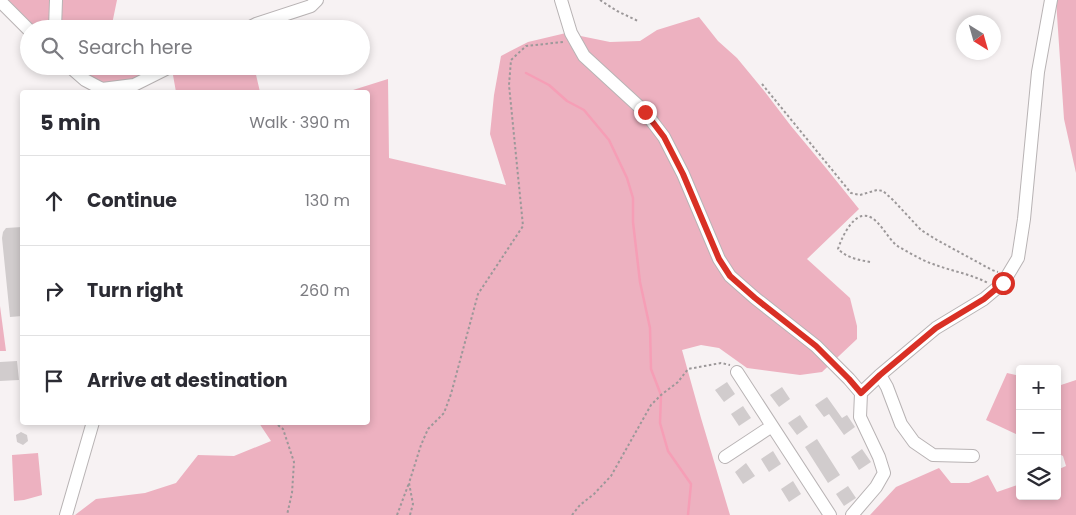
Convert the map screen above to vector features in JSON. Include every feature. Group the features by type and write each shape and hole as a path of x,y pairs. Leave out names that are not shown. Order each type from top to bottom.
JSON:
{"street":[{"path":"55,20 56,0"},
{"path":"268,20 311,6 317,0"},
{"path":"561,0 571,33 584,56 645,112 664,137 683,174 719,259 730,276 816,346 861,393 860,417 879,457 884,473 876,487 852,515"},
{"path":"861,393 936,328 984,299 1003,283 1018,258 1024,219 1038,72 1051,0"},
{"path":"0,1 20,21"},
{"path":"76,75 85,86 102,89 134,85 154,75"},
{"path":"737,372 830,515"},
{"path":"880,375 902,424 914,442 934,455 973,456"},
{"path":"66,515 92,425"},
{"path":"725,457 772,426"}],"path":[{"path":"600,0 616,11 638,21"},
{"path":"397,515 428,429 444,413 451,394 478,294 523,226 509,86 511,60 526,46 575,40"},
{"path":"762,84 852,193 860,195 877,190 883,191 921,230 992,270 1008,275"},
{"path":"870,262 843,254 838,249 840,241 856,218 863,216 871,217 893,243 922,260 987,282 996,289"},
{"path":"572,515 610,476 651,405 678,382 688,369 721,363 733,366 737,372"},
{"path":"278,425 283,429 294,462 292,493 287,515"},
{"path":"409,483 413,504 410,515"}],"shaded area":[{"path":"8,0 117,0 113,20 28,20"},
{"path":"1056,0 1076,0 1076,173 1064,119"},
{"path":"699,17 718,41 737,58 859,209 807,259 850,298 857,326 857,339 822,372 800,375 747,368 719,348 701,345 682,350 730,515 75,515 96,499 145,493 176,483 198,455 234,456 271,441 260,425 370,425 370,90 353,90 388,79 389,158 506,185 490,134 501,56 528,42 566,33 610,42 640,41 657,30"},
{"path":"87,75 143,75 134,82 104,87"},
{"path":"173,75 256,75 260,90 176,90"},
{"path":"0,306 6,351 0,351"},
{"path":"1007,373 1016,375 1016,434 986,420"},
{"path":"1076,380 1076,515 870,515 896,487 939,468 951,483 969,483 988,475 997,492 1016,485 1016,500 1061,500 1061,468 1066,466 1061,455 1061,385"},
{"path":"38,453 42,495 14,501 12,455"}],"building":[{"path":"20,227 20,316 10,317 2,238 6,228"},
{"path":"17,361 19,380 0,381 0,362"},
{"path":"727,382 735,394 724,402 715,390"},
{"path":"782,387 790,399 779,407 770,395"},
{"path":"827,397 842,418 847,415 855,427 844,435 829,414 824,417 815,405"},
{"path":"743,406 751,418 739,426 731,414"},
{"path":"800,415 808,427 797,435 788,423"},
{"path":"21,432 27,435 28,441 23,445 17,442 16,435"},
{"path":"817,439 840,475 828,483 805,447"},
{"path":"862,449 871,462 859,470 851,457"},
{"path":"773,451 781,464 769,472 761,459"},
{"path":"746,463 755,476 743,484 735,472"},
{"path":"793,481 801,494 789,502 781,489"},
{"path":"848,486 856,498 844,506 836,494"}],"waterway":[{"path":"526,73 549,85 567,101 584,110 609,140 627,178 633,198 633,222 640,282 650,328 651,369 661,395 660,423 668,451 691,484 688,515"}],"route":[{"path":"645,112 664,137 683,174 719,259 730,276 816,346 861,393 936,328 984,299 1003,283"}]}
